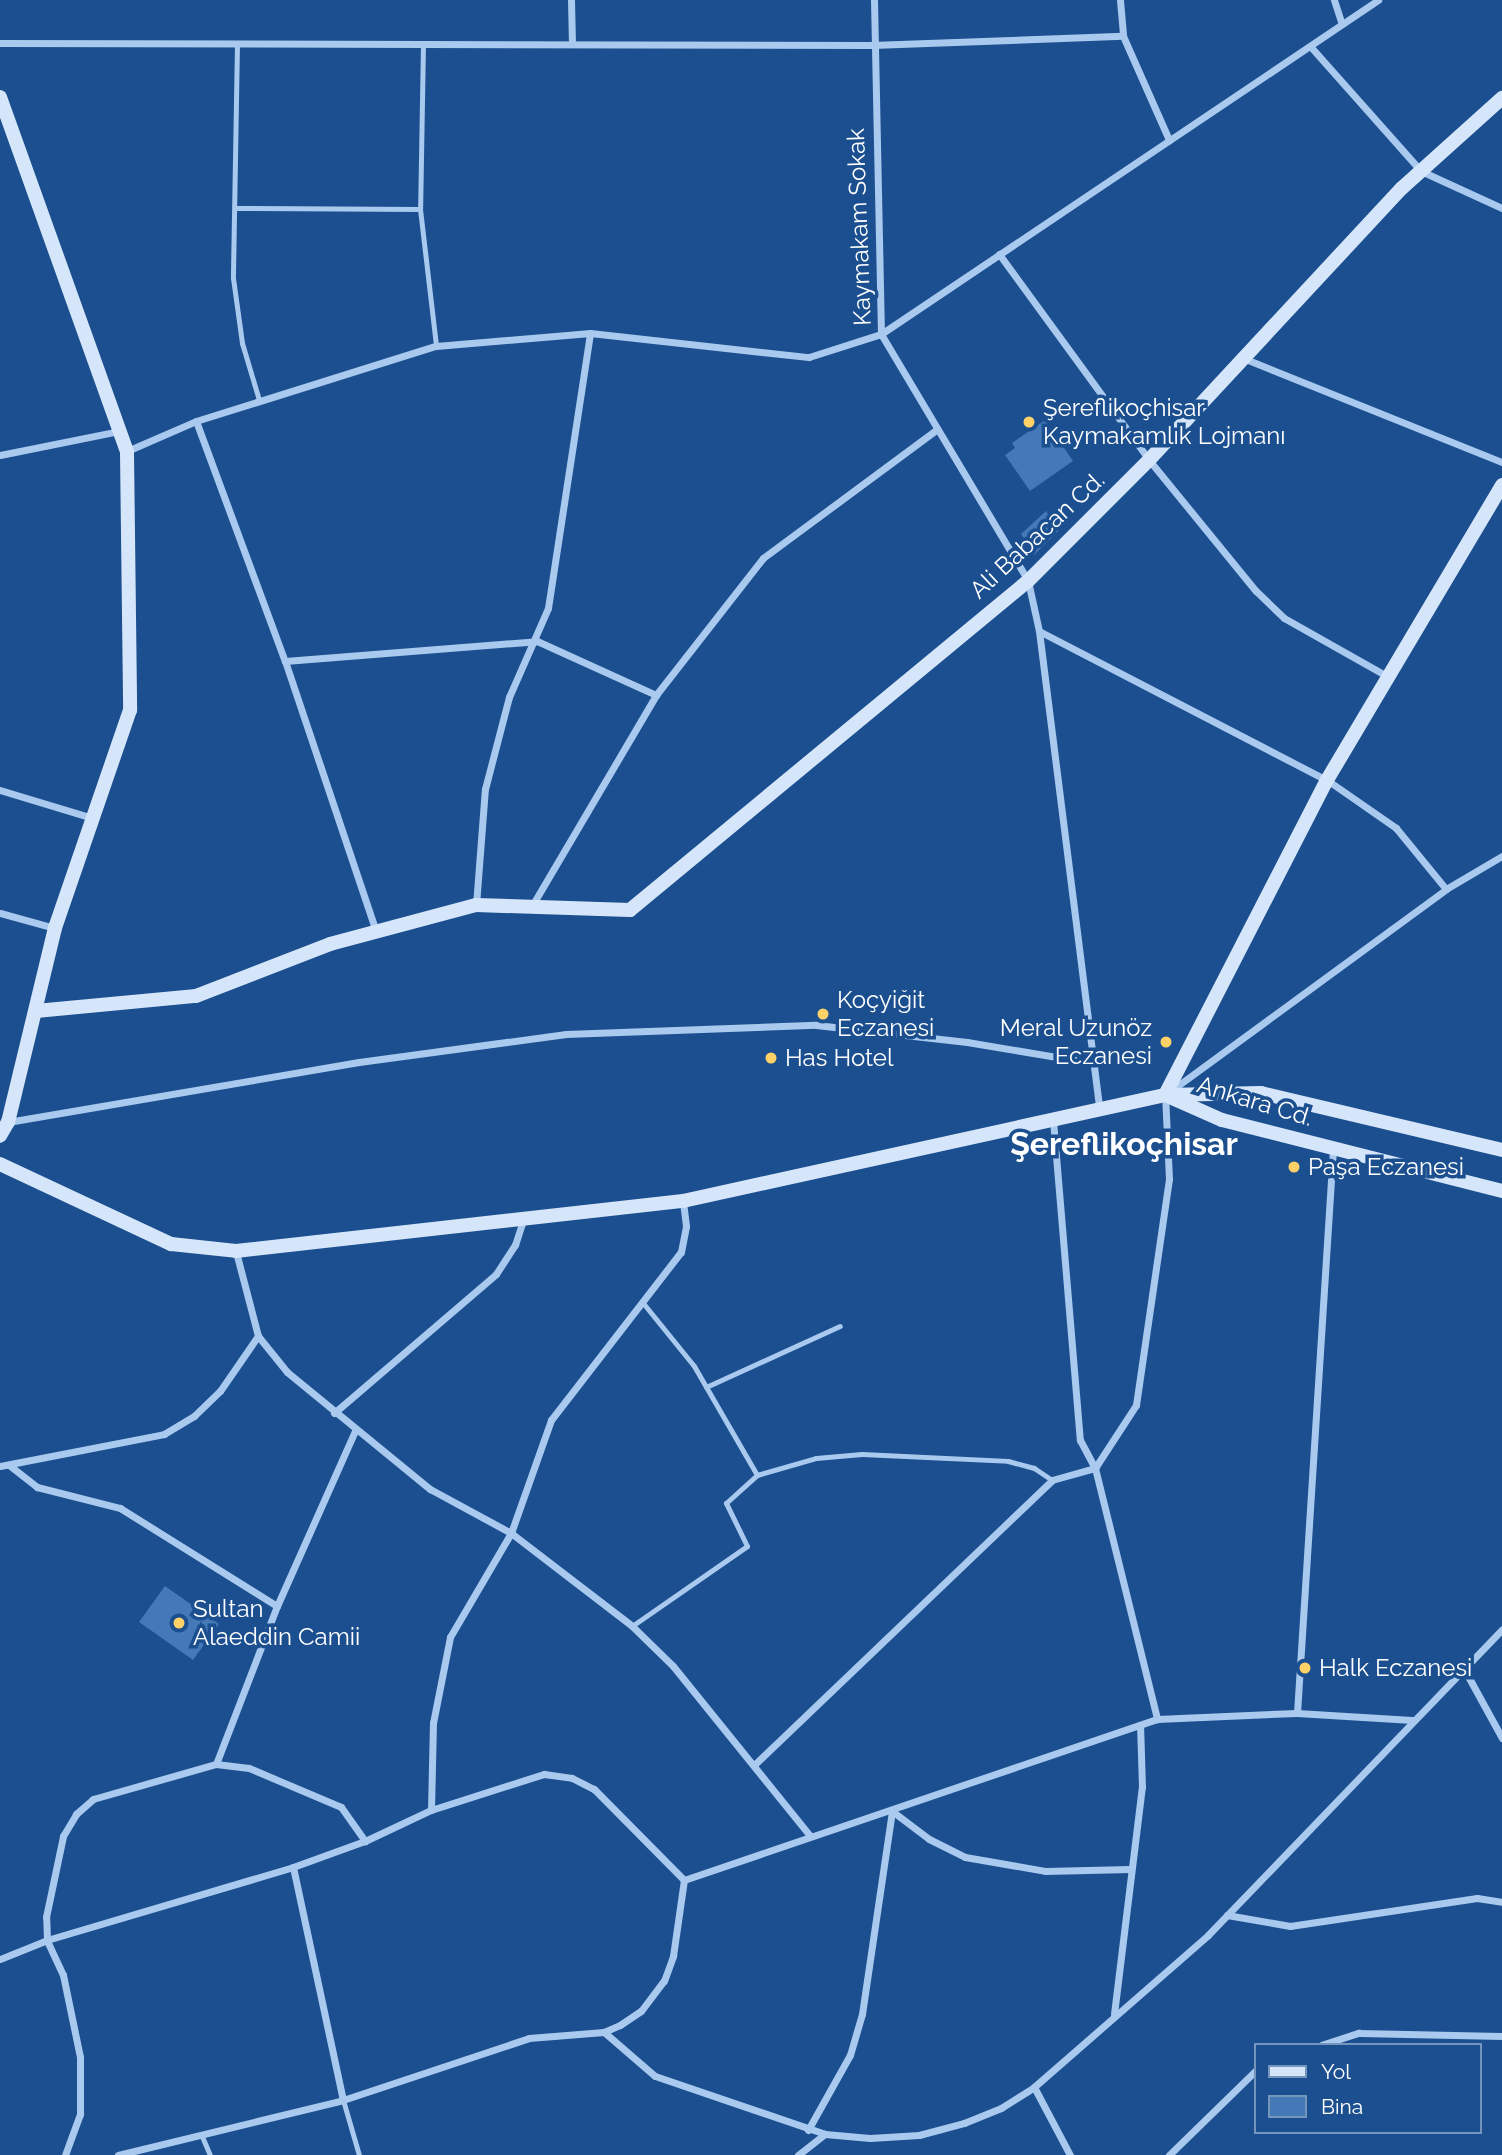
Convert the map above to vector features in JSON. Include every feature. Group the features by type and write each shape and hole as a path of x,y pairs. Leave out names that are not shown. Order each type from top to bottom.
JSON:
{"street":[{"path":"571,0 572,44"},
{"name":"Kaymakam Sokak","path":"874,0 872,46 881,334 1028,581 1039,631 1099,1110"},
{"path":"1120,0 1123,36 1169,141"},
{"path":"1334,0 1342,24"},
{"path":"127,452 195,421 436,346 590,333 809,358 881,334 1378,0"},
{"path":"0,43 872,46 1123,36"},
{"path":"1310,46 1421,171 1502,208"},
{"path":"0,97 127,452 130,710 55,928 8,1122 0,1136"},
{"name":"Ali Babacan Cd.","path":"533,904 630,910 1028,581 1149,460 1421,171 1502,98"},
{"path":"999,254 1149,460 1256,591 1284,618 1387,676"},
{"path":"476,905 485,789 509,697 537,641 548,608 590,333"},
{"path":"1243,358 1502,462"},
{"path":"195,421 285,661 376,932"},
{"path":"36,1011 197,996 330,944 476,905 533,904 656,695 764,558 936,430"},
{"path":"0,455 119,431"},
{"path":"754,1765 1052,1480 1095,1468 1136,1405 1169,1179 1165,1095 1326,780 1502,485"},
{"path":"1039,631 1326,780 1396,828 1446,889"},
{"path":"285,661 537,641 656,695"},
{"path":"0,790 94,818"},
{"path":"0,1164 171,1244 236,1251 682,1201 1165,1095 1446,889 1502,856"},
{"path":"0,913 55,928"},
{"path":"8,1122 359,1062 566,1034 816,1025 967,1042 1093,1063"},
{"name":"Ankara Cd.","path":"1165,1095 1261,1093 1502,1150"},
{"name":"Ankara Cd.","path":"1165,1095 1222,1120 1502,1191"},
{"path":"1053,1119 1080,1440 1095,1468 1157,1719"},
{"path":"1297,1713 1333,1148"},
{"path":"430,1810 433,1723 450,1637 511,1533 551,1420 681,1252 686,1226 682,1201"},
{"path":"334,1413 496,1274 515,1245 523,1219"},
{"path":"236,1251 258,1336 287,1373 355,1431 430,1489 511,1533 632,1626 673,1666 810,1836"},
{"path":"0,1466 164,1434 194,1416 220,1391 258,1336"},
{"path":"216,1764 277,1606 355,1431"},
{"path":"9,1465 37,1487 120,1508 277,1606"},
{"path":"604,2032 655,2076 808,2130 870,2138 919,2135 964,2123 1034,2087 1227,1915 1502,1629"},
{"path":"1463,1667 1502,1738"},
{"path":"684,1880 1157,1719 1297,1713 1412,1720"},
{"path":"1114,2015 1142,1787 1140,1725"},
{"path":"65,2155 80,2114 80,2057 63,1975 47,1940 46,1917 63,1836 76,1814 93,1799 216,1764 249,1768 341,1807 365,1841"},
{"path":"0,1959 47,1940 293,1867 365,1841 430,1810 527,1776 572,1778 594,1789 684,1880"},
{"path":"892,1811 929,1839 965,1857 1045,1871 1130,1869"},
{"path":"808,2130 850,2054 862,2014 892,1811"},
{"path":"293,1867 343,2100"},
{"path":"118,2155 343,2100 529,2038 604,2032 641,2011 664,1981 673,1956 684,1880"},
{"path":"1227,1915 1290,1926 1477,1898 1502,1902"},
{"path":"1327,2043 1359,2033 1502,2036"},
{"path":"1169,2155 1254,2072"},
{"path":"1034,2087 1070,2155"},
{"path":"798,2155 825,2134"}],"lane":[{"path":"237,44 236,313 259,400"},
{"path":"423,44 419,209 436,346"},
{"path":"236,208 419,209"},
{"path":"643,1303 677,1341 757,1475"},
{"path":"706,1387 840,1326"},
{"path":"632,1626 747,1546 726,1503 757,1475 816,1458 862,1454 1008,1461 1034,1468 1052,1480"},
{"path":"343,2100 359,2155"},
{"path":"201,2134 210,2155"}],"building":[{"name":"Şereflikoçhisar Kaymakamlık Lojmanı","path":"1045,420 1073,461 1030,491 1005,455 1015,448 1012,443"},
{"path":"1046,511 1059,530 1034,555 1021,534"},
{"name":"Sultan Alaeddin Camii","path":"165,1586 219,1624 193,1660 139,1622"}],"place":[{"name":"Şereflikoçhisar Kaymakamlık Lojmanı","path":"1029,422"},
{"name":"Koçyiğit Eczanesi","path":"823,1014"},
{"name":"Meral Uzunöz Eczanesi","path":"1166,1042"},
{"name":"Has Hotel","path":"771,1058"},
{"name":"Paşa Eczanesi","path":"1294,1167"},
{"name":"Sultan Alaeddin Camii","path":"179,1623"},
{"name":"Halk Eczanesi","path":"1305,1668"}],"district":[{"name":"Şereflikoçhisar","path":"1124,1144"}]}
